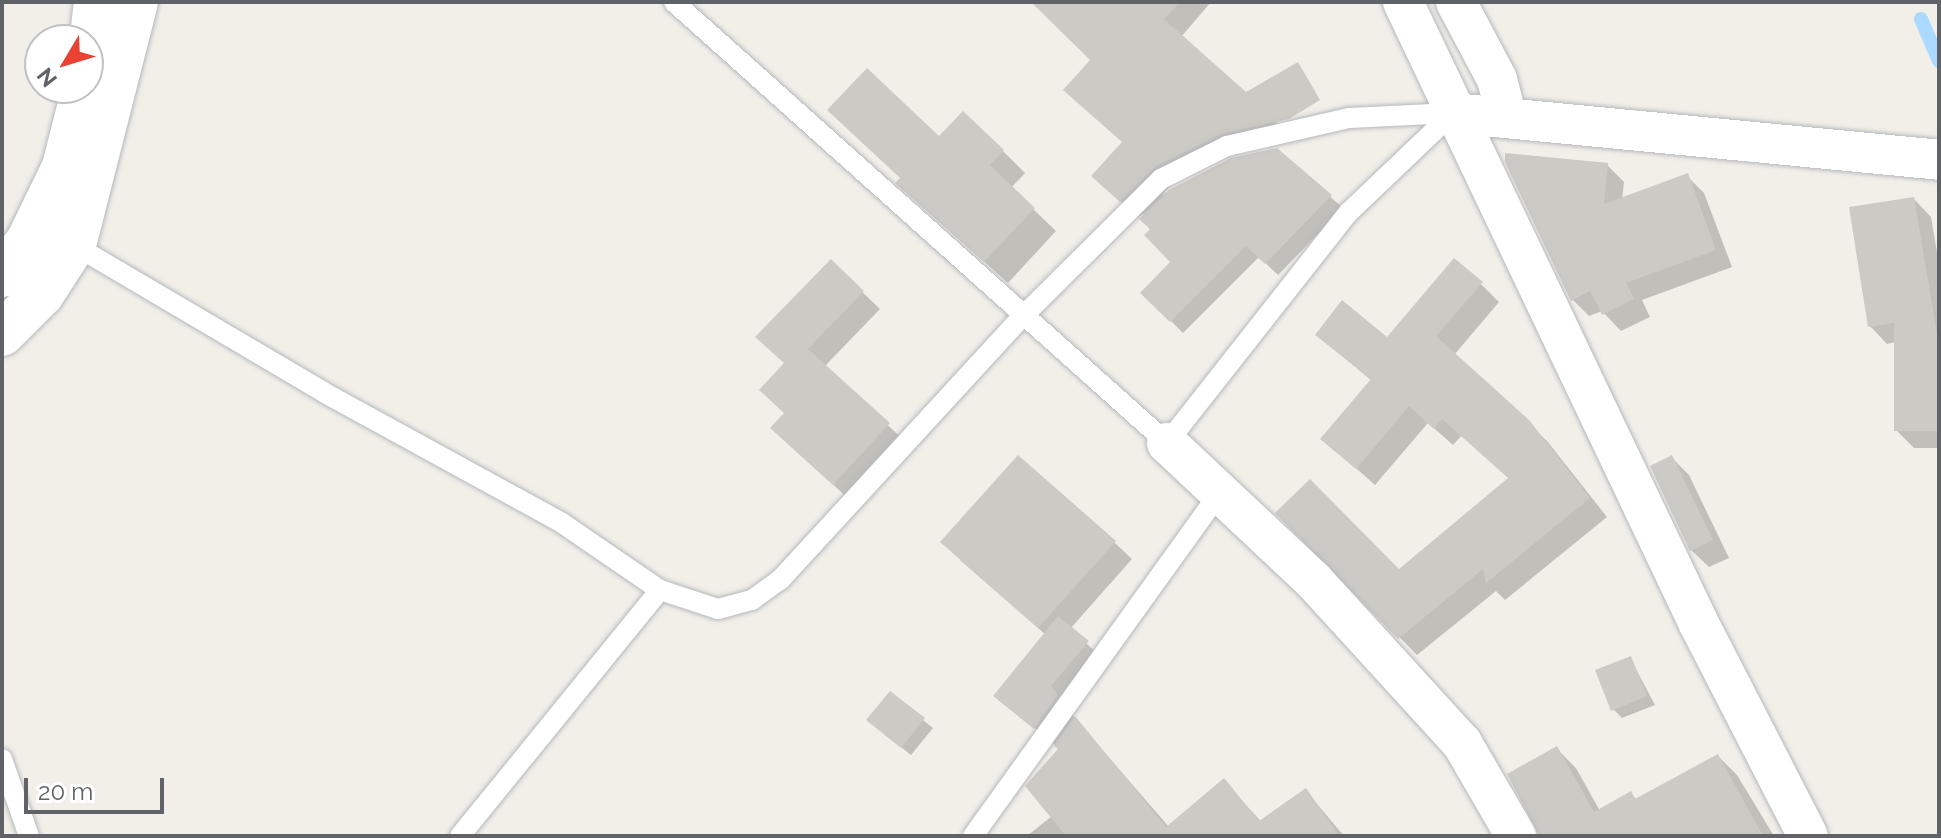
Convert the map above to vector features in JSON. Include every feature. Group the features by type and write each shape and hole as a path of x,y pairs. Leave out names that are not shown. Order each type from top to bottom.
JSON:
{"street":[{"path":"93,24 96,2"},
{"path":"2,334 42,294 74,245 136,2"},
{"path":"1403,2 1453,113 1699,624 1808,836"},
{"path":"1456,2 1497,79 1506,114"},
{"path":"2,275 28,241 64,167 80,104"},
{"path":"1453,113 1506,114 1939,160"},
{"path":"1167,443 1313,580 1462,743 1516,836"}],"lane":[{"path":"674,2 1021,318 1167,443 1349,212 1453,113"},
{"path":"74,245 325,393 562,523 660,590 718,609 752,600 780,580 1021,318 1161,179 1227,146 1349,118 1453,113"},
{"path":"973,836 1220,492"},
{"path":"460,836 660,590"},
{"path":"2,759 29,836"}],"building":[{"path":"1031,2 1180,2 1164,19 1246,92 1298,62 1320,100 1289,119 1222,134 1155,167 1120,202 1091,176 1122,142 1063,90 1090,60"},
{"path":"867,68 939,136 963,111 1004,150 990,165 1035,208 984,262 895,183 900,178 827,110"},
{"path":"1277,148 1332,195 1265,264 1246,246 1170,322 1140,293 1170,262 1144,235 1150,229 1139,219 1169,190 1231,158"},
{"path":"1505,153 1608,163 1604,204 1688,173 1716,250 1626,283 1634,299 1602,315 1590,291 1571,301 1505,162"},
{"path":"1914,197 1939,346 1939,431 1894,431 1894,323 1868,327 1849,207"},
{"path":"1454,258 1483,282 1436,336 1529,420 1590,498 1486,583 1483,569 1398,639 1275,513 1310,479 1399,569 1508,478 1442,419 1434,429 1409,406 1356,469 1320,439 1371,379 1315,335 1342,300 1387,337"},
{"path":"831,259 864,291 808,349 890,423 833,485 770,428 784,413 759,390 784,363 755,337"},
{"path":"1018,455 1116,541 1038,628 940,542"},
{"path":"1672,455 1713,540 1690,551 1650,466"},
{"path":"1058,616 1089,641 1051,686 1058,695 1034,729 993,696"},
{"path":"1631,656 1647,696 1611,711 1595,670"},
{"path":"890,691 925,718 901,748 866,720"},
{"path":"1075,716 1166,827 1224,778 1259,821 1306,788 1339,836 1066,836 1025,786 1058,749 1054,746"},
{"path":"1557,746 1594,812 1631,791 1635,799 1718,754 1763,836 1539,836 1507,774"}],"waterway":[{"path":"1921,19 1939,61"}]}
